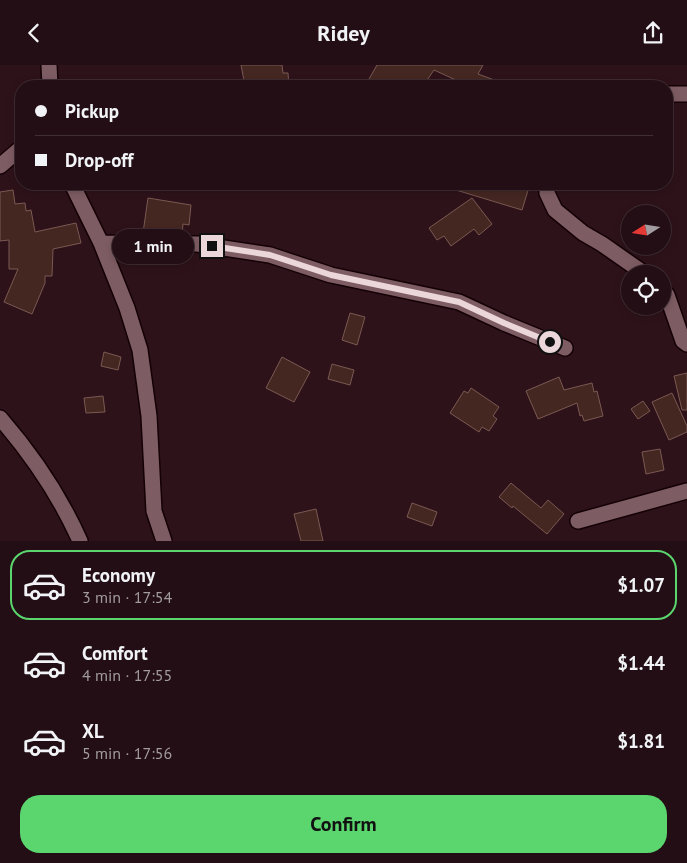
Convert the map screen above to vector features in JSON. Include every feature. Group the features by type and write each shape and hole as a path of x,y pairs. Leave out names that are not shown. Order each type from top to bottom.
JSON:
{"street":[{"path":"49,65 50,80"},
{"path":"673,94 687,94"},
{"path":"0,166 15,153"},
{"path":"75,190 101,243 127,308 140,350 149,416 154,511 164,541"},
{"path":"547,190 555,210 584,233 631,265"},
{"path":"101,243 197,244 270,255 331,275 459,302 504,323 566,348"},
{"path":"671,307 682,341 687,344"},
{"path":"0,418 32,456 66,510 80,541"},
{"path":"578,521 687,491"}],"building":[{"path":"241,65 282,65 283,73 288,73 289,80 244,80"},
{"path":"377,65 483,65 478,74 494,80 456,80 434,70 427,80 368,80"},
{"path":"13,190 15,204 25,203 26,211 31,210 35,232 76,223 81,243 53,249 52,276 45,276 45,283 32,314 4,302 18,269 9,269 9,240 0,241 0,192"},
{"path":"456,190 528,190 522,210"},
{"path":"148,198 191,205 189,225 183,224 182,234 143,233"},
{"path":"472,198 492,224 479,235 474,229 451,246 444,236 437,240 429,228"},
{"path":"350,313 365,317 357,345 342,340"},
{"path":"104,352 121,357 118,370 101,366"},
{"path":"282,357 310,372 294,402 266,388"},
{"path":"332,364 354,370 350,385 328,379"},
{"path":"687,373 687,410 682,410 674,376"},
{"path":"559,377 564,390 592,383 594,392 597,391 603,416 584,421 582,415 580,416 577,403 538,419 526,391"},
{"path":"471,388 499,407 493,416 497,419 489,431 482,427 479,432 450,413 464,391 468,393"},
{"path":"672,393 687,426 687,432 669,440 652,402"},
{"path":"103,396 105,412 86,413 84,398"},
{"path":"643,401 650,411 638,419 631,409"},
{"path":"660,449 664,470 646,474 642,452"},
{"path":"511,483 541,508 548,500 564,514 547,534 499,497"},
{"path":"412,503 437,512 432,526 407,517"},
{"path":"316,509 323,541 301,541 294,514"}],"route":[{"path":"212,246 270,255 331,275 459,302 550,342"}]}
